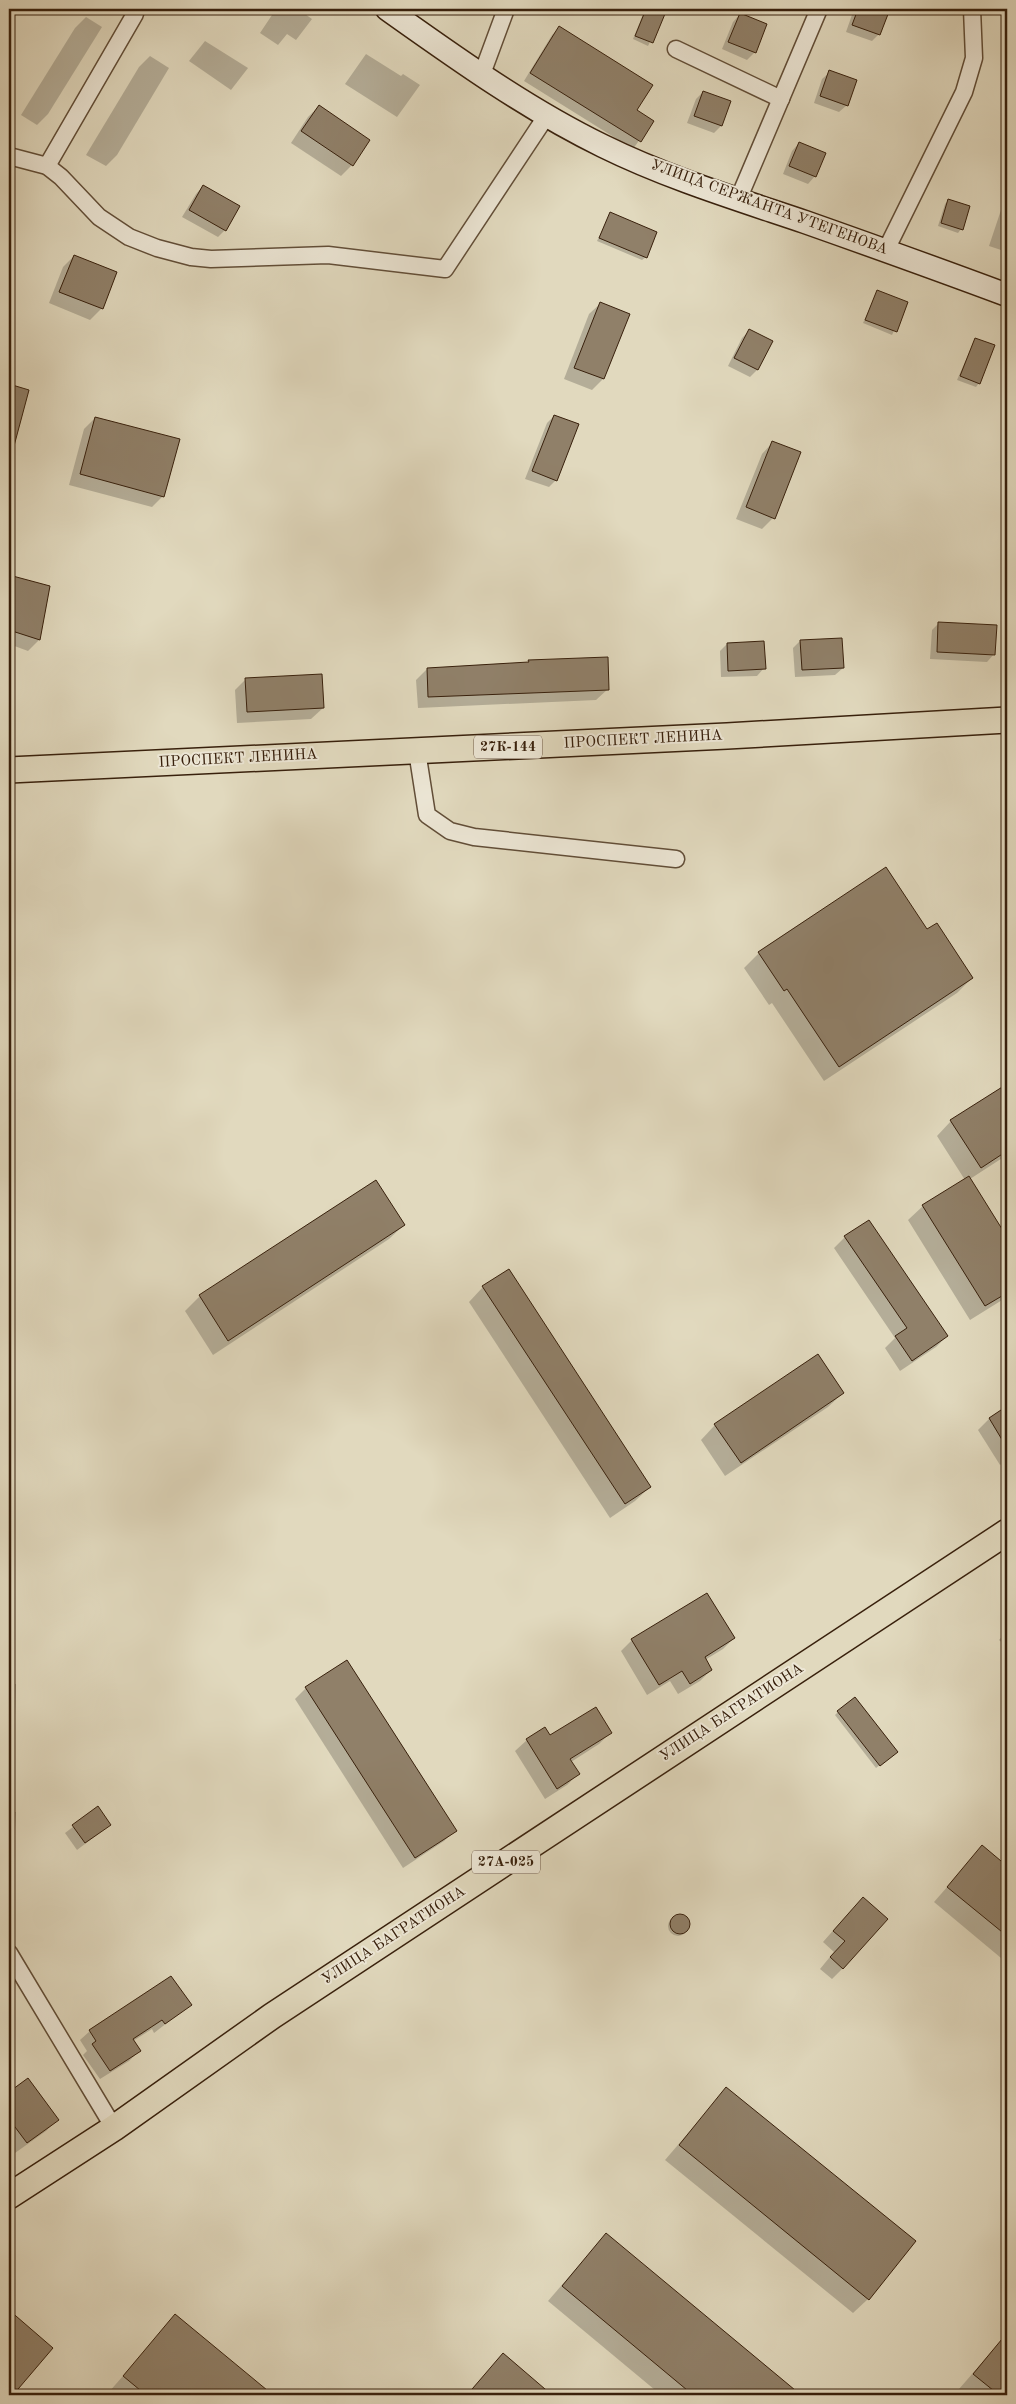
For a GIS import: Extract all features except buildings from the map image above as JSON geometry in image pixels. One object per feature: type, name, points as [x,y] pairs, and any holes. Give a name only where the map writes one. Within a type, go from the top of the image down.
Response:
[{"type":"main road","name":"УЛИЦА СЕРЖАНТА УТЕГЕНОВА","points":[[386,9],[454,57],[547,115],[603,146],[691,183],[886,250],[1007,295]]},
{"type":"main road","name":"ПРОСПЕКТ ЛЕНИНА","points":[[9,770],[1007,720]]},
{"type":"main road","name":"УЛИЦА БАГРАТИОНА","points":[[9,2196],[114,2128],[272,2016],[1007,1532]]},
{"type":"street","points":[[482,74],[506,9]]},
{"type":"street","points":[[738,200],[819,9]]},
{"type":"street","points":[[886,250],[964,92],[974,58],[972,9]]},
{"type":"street","points":[[46,166],[135,14]]},
{"type":"street","points":[[676,49],[781,99]]},
{"type":"street","points":[[9,156],[46,166],[61,177],[98,217],[129,237],[157,248],[191,257],[211,259],[328,255],[445,269],[547,115]]},
{"type":"street","points":[[417,751],[427,815],[450,831],[474,837],[676,859]]},
{"type":"street","points":[[9,1952],[114,2128]]}]
